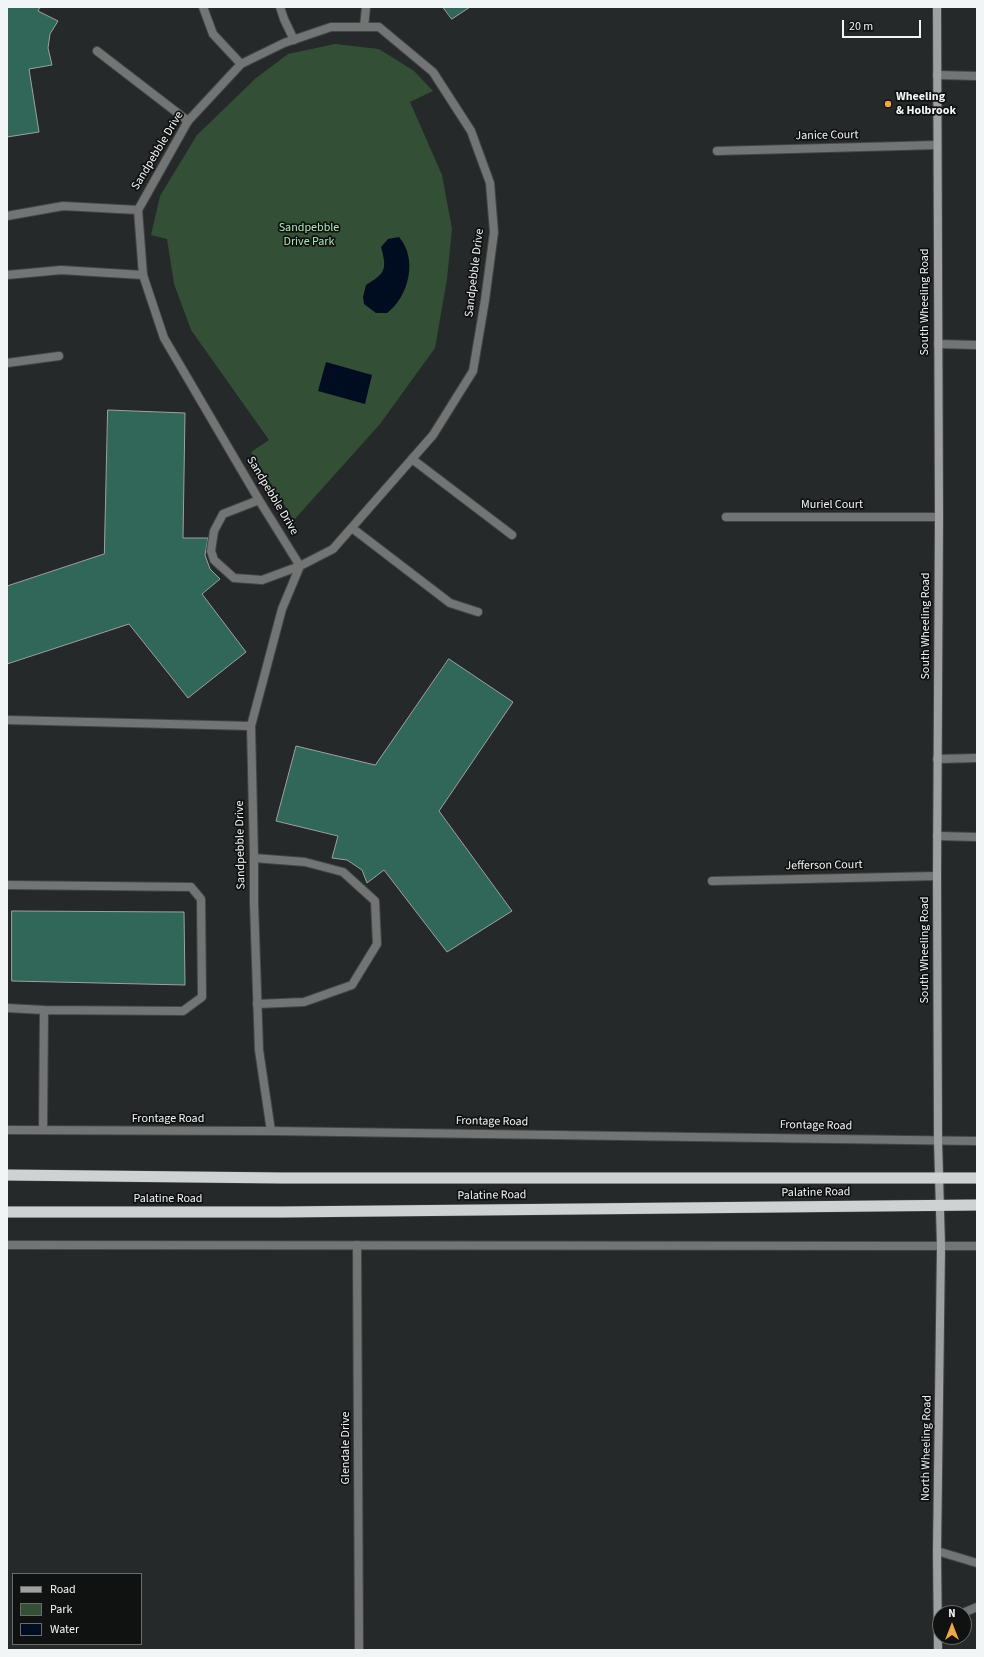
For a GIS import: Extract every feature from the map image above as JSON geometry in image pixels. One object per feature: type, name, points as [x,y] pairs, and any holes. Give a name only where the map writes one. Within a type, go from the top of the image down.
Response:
[{"type":"highway","points":[[7,1172],[33,1175]]},
{"type":"highway","name":"Palatine Road","points":[[7,1175],[282,1178],[977,1178]]},
{"type":"highway","name":"Palatine Road","points":[[7,1212],[282,1212],[940,1204],[977,1205]]},
{"type":"main road","name":"South Wheeling Road","points":[[937,7],[939,517],[937,876],[938,1140],[941,1246]]},
{"type":"main road","name":"North Wheeling Road","points":[[938,1605],[937,1551],[941,1246]]},
{"type":"street","points":[[203,7],[213,34],[241,64]]},
{"type":"street","points":[[280,7],[284,20],[294,40]]},
{"type":"street","points":[[364,27],[366,7]]},
{"type":"street","name":"Sandpebble Drive","points":[[270,1131],[259,1050],[254,903],[251,726],[282,609],[300,566],[333,548],[352,528],[432,435],[473,371],[485,300],[494,232],[490,183],[471,131],[432,72],[378,27],[331,27],[284,43],[241,64],[188,121],[138,210],[143,276],[164,338],[259,500],[300,566]]},
{"type":"street","points":[[98,50],[188,121]]},
{"type":"street","points":[[937,75],[977,76]]},
{"type":"street","name":"Janice Court","points":[[717,150],[937,145]]},
{"type":"street","points":[[7,216],[63,206],[138,210]]},
{"type":"street","points":[[7,275],[61,270],[143,276]]},
{"type":"street","points":[[938,344],[977,345]]},
{"type":"street","points":[[7,363],[59,356]]},
{"type":"street","points":[[412,459],[512,535]]},
{"type":"street","points":[[259,500],[223,514],[214,531],[211,551],[214,560],[234,578],[241,579],[262,580],[300,566]]},
{"type":"street","name":"Muriel Court","points":[[726,517],[939,517]]},
{"type":"street","points":[[352,528],[450,603],[478,612]]},
{"type":"street","points":[[7,720],[251,726]]},
{"type":"street","points":[[937,759],[977,758]]},
{"type":"street","points":[[937,836],[977,837]]},
{"type":"street","points":[[254,858],[305,862],[343,872],[375,901],[377,944],[352,984],[304,1002],[257,1004]]},
{"type":"street","name":"Jefferson Court","points":[[712,880],[937,876]]},
{"type":"street","points":[[7,885],[190,887],[201,899],[202,997],[183,1011],[44,1010],[7,1008]]},
{"type":"street","points":[[44,1010],[44,1130]]},
{"type":"street","name":"Frontage Road","points":[[7,1130],[270,1131],[977,1141]]},
{"type":"street","points":[[7,1245],[977,1246]]},
{"type":"street","name":"Glendale Drive","points":[[357,1245],[359,1650]]},
{"type":"street","points":[[937,1551],[977,1563]]},
{"type":"green space","name":"Sandpebble Drive Park","points":[[335,44],[379,49],[414,71],[433,91],[410,102],[442,175],[452,229],[447,279],[435,348],[380,424],[294,520],[251,452],[269,440],[191,330],[174,284],[167,239],[151,235],[160,196],[197,135],[256,78],[288,54]]},
{"type":"water","points":[[399,237],[405,246],[408,255],[408,277],[405,287],[395,306],[387,313],[376,313],[364,304],[363,297],[366,285],[378,277],[383,270],[384,261],[381,247],[388,239]]},
{"type":"water","points":[[326,362],[372,375],[365,404],[318,391]]},
{"type":"building","points":[[7,7],[40,7],[38,11],[58,21],[50,34],[48,48],[52,65],[29,69],[39,132],[7,137]]},
{"type":"building","points":[[443,7],[470,7],[452,19]]},
{"type":"building","points":[[108,410],[185,413],[183,538],[208,538],[205,555],[210,569],[220,579],[202,594],[246,652],[188,698],[129,624],[7,664],[7,586],[104,554]]},
{"type":"building","points":[[449,659],[513,702],[439,811],[512,911],[447,952],[384,870],[367,883],[362,870],[347,860],[332,858],[338,836],[276,821],[296,746],[375,765]]},
{"type":"building","points":[[12,911],[184,912],[185,985],[12,981]]},
{"type":"place","name":"Wheeling & Holbrook","points":[[888,104]]}]
